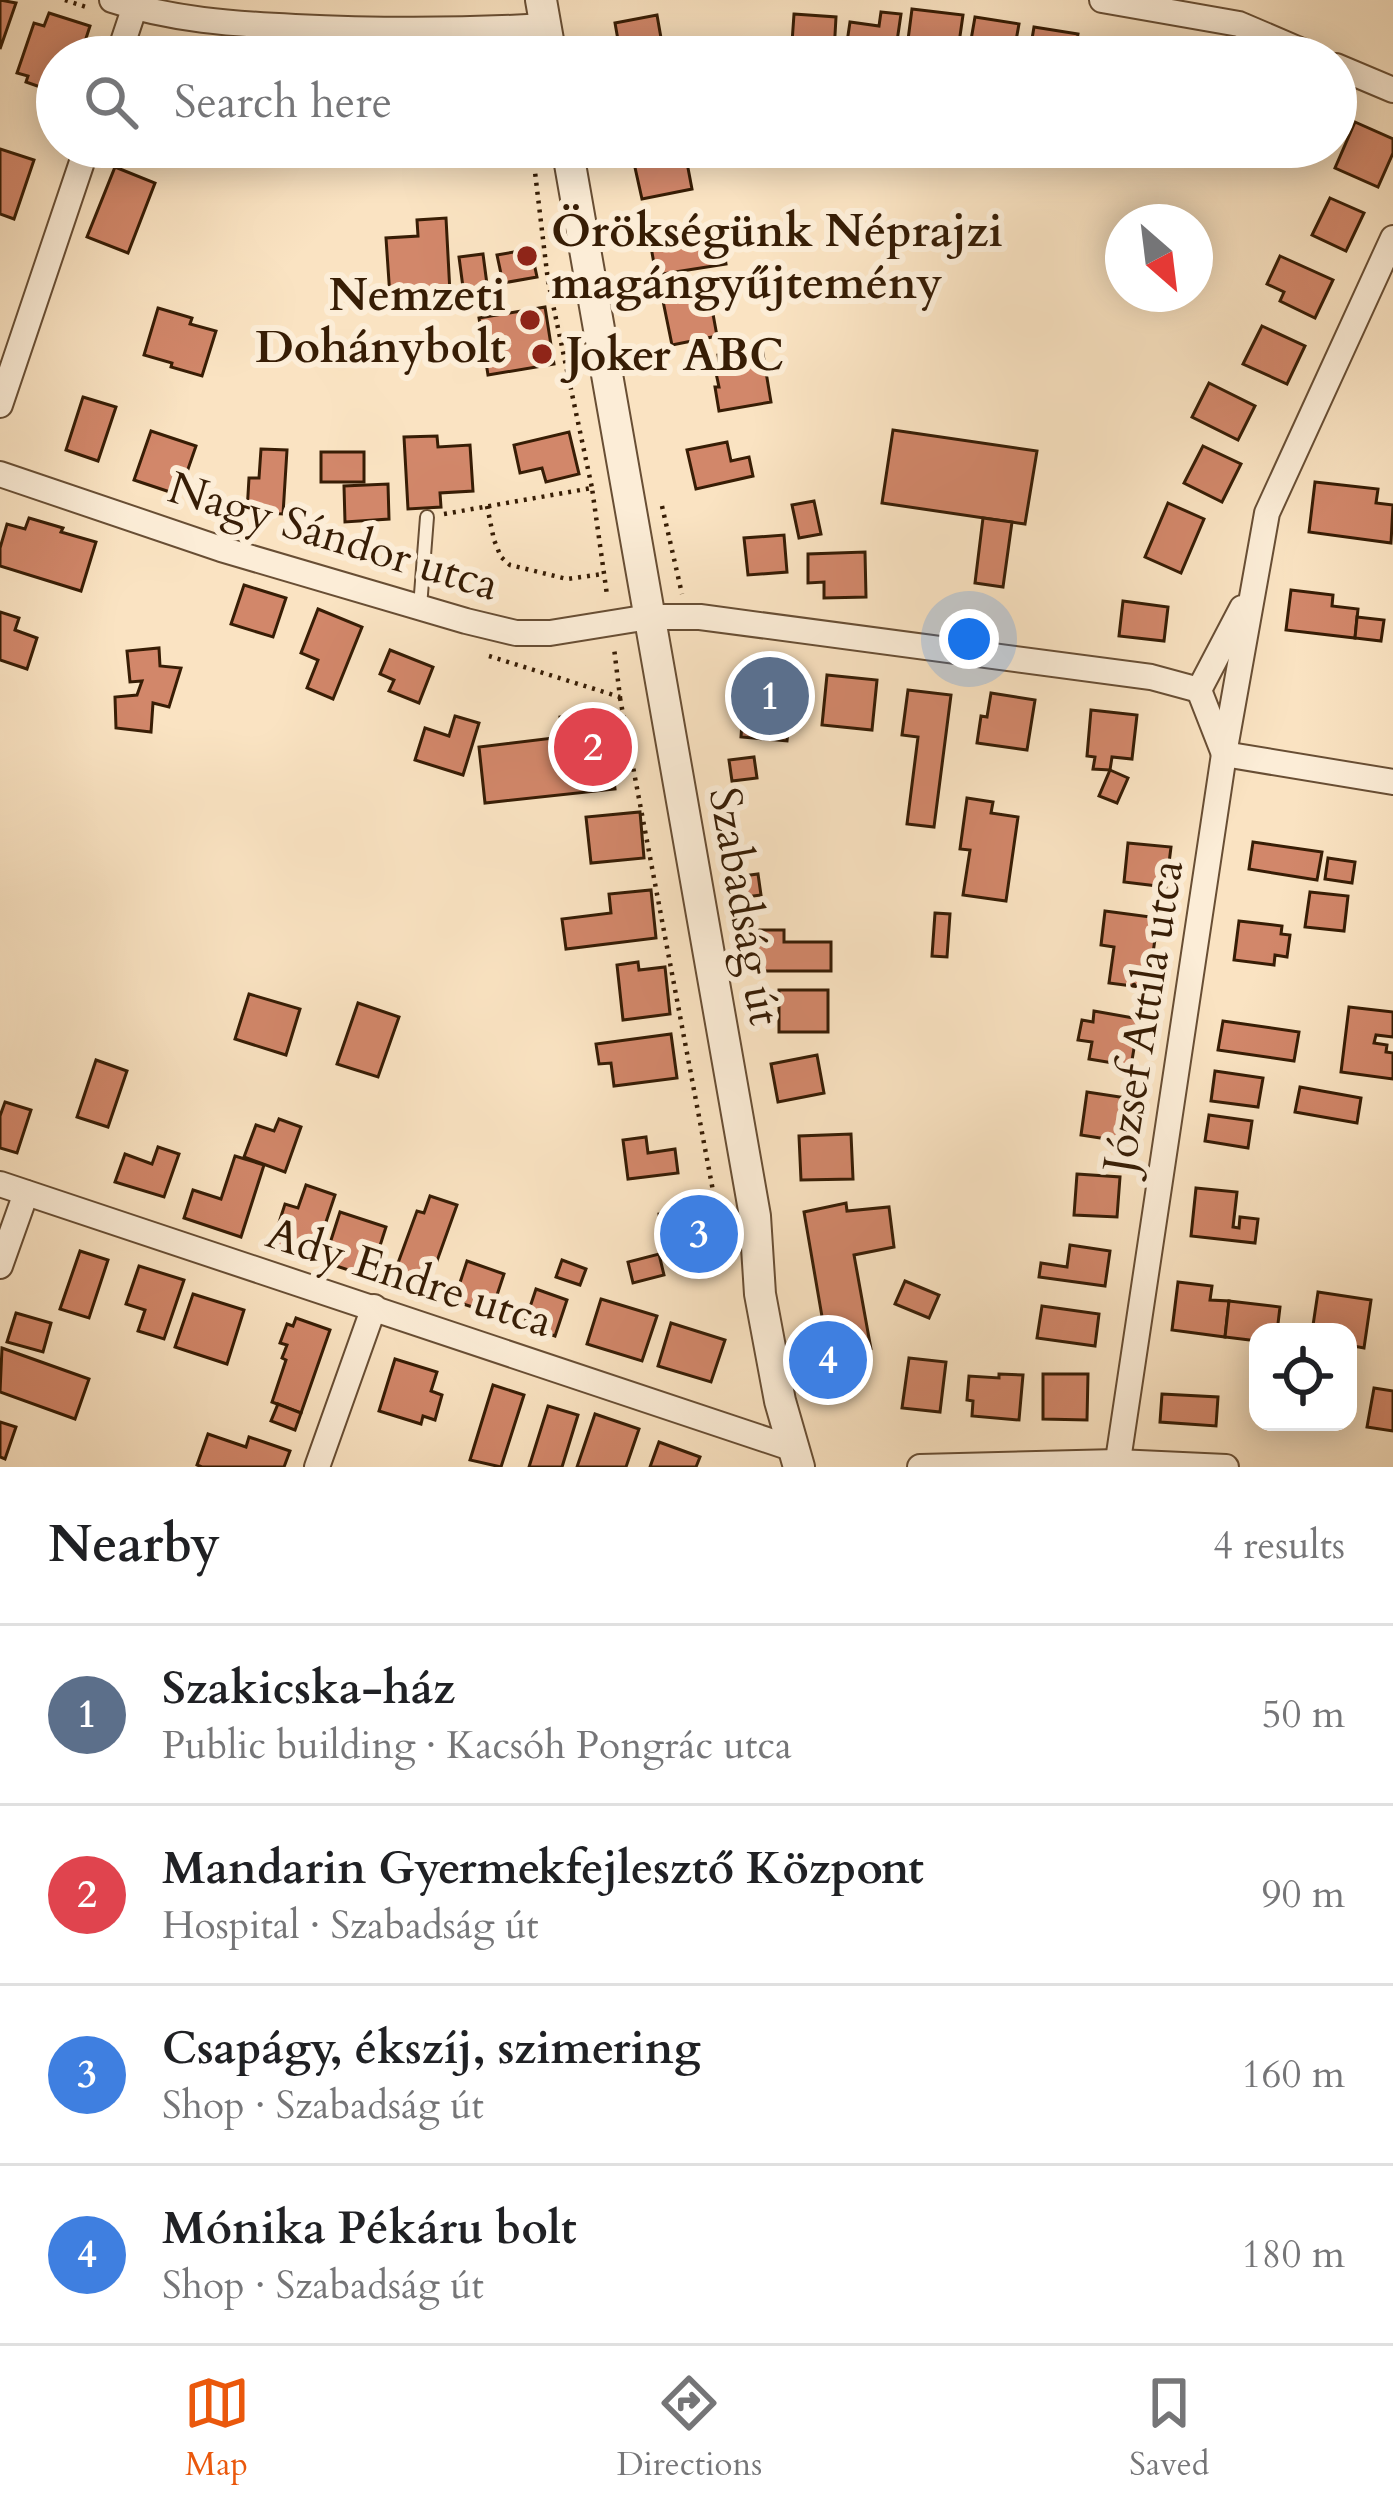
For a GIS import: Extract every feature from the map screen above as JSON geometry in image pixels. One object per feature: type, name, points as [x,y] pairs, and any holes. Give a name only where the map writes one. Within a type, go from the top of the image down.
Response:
[{"type":"street","points":[[1102,0],[1239,24],[1267,36]]},
{"type":"street","points":[[122,36],[128,2],[228,23],[392,32],[546,28]]},
{"type":"street","points":[[1357,75],[1393,90]]},
{"type":"street","points":[[0,405],[80,168]]},
{"type":"street","name":"Szabadság út","points":[[572,168],[754,1216],[760,1294],[780,1401],[798,1462]]},
{"type":"street","name":"József Attila utca","points":[[1117,1465],[1224,754],[1267,513],[1386,268],[1393,238]]},
{"type":"street","name":"Nagy Sándor utca","points":[[0,474],[221,549],[516,633],[550,633],[649,616],[700,617],[1151,677],[1199,691]]},
{"type":"street","name":"József Attila utca","points":[[1199,691],[1254,584]]},
{"type":"street","points":[[1199,691],[1224,754],[1393,782]]},
{"type":"street","name":"Ady Endre utca","points":[[0,1184],[374,1307],[798,1462]]},
{"type":"street","points":[[0,1266],[26,1193]]},
{"type":"street","points":[[317,1467],[374,1307]]},
{"type":"street","points":[[920,1467],[1226,1467]]},
{"type":"lane","points":[[420,607],[427,517]]},
{"type":"path","points":[[535,168],[548,281],[592,488],[608,602]]},
{"type":"path","points":[[427,517],[592,488]]},
{"type":"path","points":[[487,506],[494,540],[510,565],[567,579],[603,574]]},
{"type":"path","points":[[620,697],[729,1275]]},
{"type":"building","points":[[0,0],[16,3],[0,49]]},
{"type":"building","points":[[912,9],[963,15],[960,36],[908,36]]},
{"type":"building","points":[[881,12],[901,14],[898,36],[848,36],[850,22],[879,26]]},
{"type":"building","points":[[49,13],[90,26],[87,36],[36,36],[36,86],[17,73],[34,23],[44,26]]},
{"type":"building","points":[[794,14],[836,17],[835,36],[792,36]]},
{"type":"building","points":[[657,15],[661,36],[617,36],[615,23]]},
{"type":"building","points":[[975,17],[1019,24],[1017,36],[972,36]]},
{"type":"building","points":[[1034,27],[1078,34],[1078,36],[1032,36]]},
{"type":"building","points":[[1357,123],[1393,139],[1393,153],[1378,187],[1335,168],[1357,168]]},
{"type":"building","points":[[0,149],[34,160],[14,219],[0,214]]},
{"type":"building","points":[[115,168],[155,183],[128,253],[87,237]]},
{"type":"building","points":[[635,168],[688,168],[692,189],[642,199]]},
{"type":"building","points":[[1330,198],[1364,213],[1346,251],[1312,235]]},
{"type":"building","points":[[446,218],[450,293],[390,297],[386,238],[418,236],[417,220]]},
{"type":"building","points":[[697,223],[701,249],[723,245],[726,264],[656,275],[648,230]]},
{"type":"building","points":[[531,249],[537,277],[503,283],[497,255]]},
{"type":"building","points":[[483,254],[488,292],[464,295],[459,257]]},
{"type":"building","points":[[1280,256],[1333,280],[1315,318],[1280,301],[1284,292],[1267,284]]},
{"type":"building","points":[[709,292],[717,336],[672,345],[663,301]]},
{"type":"building","points":[[545,307],[554,364],[488,375],[479,318]]},
{"type":"building","points":[[158,308],[216,331],[202,376],[144,355]]},
{"type":"building","points":[[1262,326],[1305,346],[1287,384],[1243,364]]},
{"type":"building","points":[[762,348],[771,402],[719,411],[718,355]]},
{"type":"building","points":[[1209,383],[1255,406],[1238,440],[1192,417]]},
{"type":"building","points":[[83,397],[116,407],[98,461],[66,450]]},
{"type":"building","points":[[893,430],[1037,451],[1025,524],[882,503]]},
{"type":"building","points":[[151,431],[196,446],[179,495],[134,480]]},
{"type":"building","points":[[569,432],[579,474],[546,482],[542,468],[520,473],[514,445]]},
{"type":"building","points":[[437,436],[438,447],[470,445],[473,491],[440,493],[441,507],[408,509],[404,437]]},
{"type":"building","points":[[727,442],[731,461],[749,457],[753,476],[696,489],[687,450]]},
{"type":"building","points":[[1203,446],[1241,464],[1222,502],[1184,483]]},
{"type":"building","points":[[261,449],[287,450],[283,514],[247,512],[249,478],[259,478]]},
{"type":"building","points":[[321,452],[364,452],[364,482],[321,482]]},
{"type":"building","points":[[1315,482],[1378,489],[1376,503],[1393,505],[1391,543],[1309,532]]},
{"type":"building","points":[[388,484],[389,519],[345,522],[344,486]]},
{"type":"building","points":[[814,501],[821,534],[799,538],[792,505]]},
{"type":"building","points":[[1168,503],[1204,519],[1181,573],[1145,557]]},
{"type":"building","points":[[29,518],[96,542],[81,591],[0,566],[7,524],[25,529]]},
{"type":"building","points":[[983,518],[1012,522],[1003,587],[975,583]]},
{"type":"building","points":[[784,535],[787,572],[748,575],[744,538]]},
{"type":"building","points":[[865,552],[866,597],[824,598],[824,582],[808,583],[808,554]]},
{"type":"building","points":[[244,585],[286,598],[273,637],[231,624]]},
{"type":"building","points":[[1291,590],[1333,595],[1332,606],[1358,609],[1355,638],[1286,630]]},
{"type":"building","points":[[1123,601],[1168,607],[1164,641],[1119,636]]},
{"type":"building","points":[[318,609],[362,627],[333,699],[307,688],[318,660],[301,653]]},
{"type":"building","points":[[0,612],[19,618],[15,630],[37,638],[27,669],[0,660]]},
{"type":"building","points":[[1357,617],[1384,620],[1381,641],[1355,638]]},
{"type":"building","points":[[159,648],[160,666],[181,668],[169,707],[153,703],[151,732],[116,728],[115,697],[137,695],[142,681],[130,682],[127,651]]},
{"type":"building","points":[[390,650],[433,667],[419,703],[389,691],[394,680],[380,674]]},
{"type":"building","points":[[748,667],[794,671],[787,741],[741,737],[750,684],[746,684]]},
{"type":"building","points":[[827,675],[877,680],[872,730],[822,725]]},
{"type":"building","points":[[908,690],[951,695],[934,827],[907,824],[918,737],[902,735]]},
{"type":"building","points":[[991,693],[1035,700],[1027,750],[977,743]]},
{"type":"building","points":[[1091,710],[1137,715],[1132,759],[1112,757],[1110,770],[1093,769],[1095,757],[1087,756]]},
{"type":"building","points":[[607,711],[615,789],[485,803],[479,747],[562,737],[560,717]]},
{"type":"building","points":[[455,716],[479,723],[463,775],[415,760],[425,728],[449,736]]},
{"type":"building","points":[[754,757],[757,778],[732,781],[729,760]]},
{"type":"building","points":[[1110,770],[1128,778],[1117,803],[1099,796]]},
{"type":"building","points":[[967,798],[993,802],[991,813],[1018,817],[1006,901],[963,895],[970,850],[960,849]]},
{"type":"building","points":[[640,812],[644,858],[591,863],[586,817]]},
{"type":"building","points":[[1253,842],[1322,852],[1317,880],[1249,869]]},
{"type":"building","points":[[1128,843],[1171,847],[1166,887],[1124,882]]},
{"type":"building","points":[[1328,858],[1355,862],[1352,883],[1325,879]]},
{"type":"building","points":[[758,874],[761,895],[738,898],[735,877]]},
{"type":"building","points":[[651,890],[656,938],[566,949],[562,919],[611,913],[609,894]]},
{"type":"building","points":[[1310,892],[1348,896],[1344,931],[1305,927]]},
{"type":"building","points":[[1105,911],[1158,918],[1148,988],[1109,983],[1114,947],[1101,945]]},
{"type":"building","points":[[935,913],[950,914],[947,957],[932,956]]},
{"type":"building","points":[[1239,921],[1282,926],[1281,934],[1290,935],[1287,957],[1275,955],[1274,965],[1234,960]]},
{"type":"building","points":[[752,930],[784,930],[784,942],[831,942],[831,971],[752,971]]},
{"type":"building","points":[[638,962],[639,970],[665,967],[670,1014],[623,1020],[617,965]]},
{"type":"building","points":[[779,990],[828,990],[828,1032],[779,1032]]},
{"type":"building","points":[[249,994],[300,1009],[286,1055],[235,1039]]},
{"type":"building","points":[[358,1003],[399,1017],[378,1077],[337,1064]]},
{"type":"building","points":[[1349,1007],[1393,1012],[1393,1037],[1376,1035],[1374,1043],[1387,1045],[1386,1052],[1393,1053],[1393,1079],[1341,1072]]},
{"type":"building","points":[[1094,1011],[1139,1019],[1131,1066],[1089,1059],[1092,1042],[1078,1040],[1082,1020],[1093,1022]]},
{"type":"building","points":[[1223,1021],[1299,1032],[1294,1061],[1218,1050]]},
{"type":"building","points":[[671,1034],[677,1078],[614,1086],[611,1063],[599,1064],[596,1044]]},
{"type":"building","points":[[817,1055],[824,1093],[778,1102],[771,1064]]},
{"type":"building","points":[[96,1060],[127,1071],[108,1127],[77,1117]]},
{"type":"building","points":[[1215,1071],[1263,1078],[1258,1107],[1211,1101]]},
{"type":"building","points":[[1300,1087],[1361,1098],[1357,1123],[1295,1112]]},
{"type":"building","points":[[1087,1092],[1133,1099],[1126,1142],[1081,1135]]},
{"type":"building","points":[[5,1102],[31,1110],[17,1153],[0,1148]]},
{"type":"building","points":[[1209,1115],[1252,1121],[1248,1148],[1205,1141]]},
{"type":"building","points":[[279,1119],[301,1127],[285,1172],[244,1157],[256,1125],[274,1131]]},
{"type":"building","points":[[851,1134],[853,1179],[801,1180],[799,1136]]},
{"type":"building","points":[[646,1137],[648,1153],[675,1149],[678,1173],[628,1179],[623,1140]]},
{"type":"building","points":[[158,1147],[179,1154],[164,1197],[115,1182],[125,1154],[152,1164]]},
{"type":"building","points":[[235,1156],[264,1165],[241,1237],[184,1218],[193,1190],[221,1199]]},
{"type":"building","points":[[1077,1174],[1120,1177],[1117,1217],[1074,1215]]},
{"type":"building","points":[[306,1185],[335,1195],[314,1258],[272,1244],[285,1204],[298,1208]]},
{"type":"building","points":[[1196,1188],[1237,1192],[1233,1227],[1239,1228],[1240,1217],[1258,1219],[1255,1243],[1191,1236]]},
{"type":"building","points":[[430,1196],[457,1205],[428,1286],[394,1274],[417,1211],[424,1213]]},
{"type":"building","points":[[846,1203],[847,1211],[889,1207],[894,1247],[854,1255],[871,1349],[848,1373],[830,1363],[804,1212]]},
{"type":"building","points":[[708,1208],[713,1245],[664,1250],[659,1214]]},
{"type":"building","points":[[340,1212],[386,1227],[370,1277],[324,1262]]},
{"type":"building","points":[[1070,1245],[1110,1251],[1105,1286],[1039,1277],[1041,1263],[1067,1267]]},
{"type":"building","points":[[80,1251],[108,1260],[89,1318],[60,1309]]},
{"type":"building","points":[[659,1254],[664,1275],[633,1283],[628,1262]]},
{"type":"building","points":[[562,1260],[586,1269],[580,1285],[556,1277]]},
{"type":"building","points":[[467,1261],[504,1274],[491,1313],[454,1301]]},
{"type":"building","points":[[139,1266],[184,1280],[164,1339],[138,1331],[145,1310],[126,1304]]},
{"type":"building","points":[[905,1281],[939,1295],[929,1318],[895,1304]]},
{"type":"building","points":[[1178,1282],[1212,1286],[1210,1300],[1229,1301],[1225,1337],[1172,1330]]},
{"type":"building","points":[[536,1289],[567,1300],[555,1336],[524,1325]]},
{"type":"building","points":[[1318,1292],[1371,1300],[1364,1348],[1357,1347],[1357,1323],[1313,1323]]},
{"type":"building","points":[[193,1294],[244,1310],[227,1364],[175,1347]]},
{"type":"building","points":[[601,1299],[657,1316],[642,1361],[587,1344]]},
{"type":"building","points":[[1229,1301],[1280,1307],[1278,1323],[1249,1323],[1249,1340],[1225,1337]]},
{"type":"building","points":[[1042,1306],[1099,1314],[1095,1346],[1037,1338]]},
{"type":"building","points":[[16,1313],[51,1323],[43,1352],[7,1342]]},
{"type":"building","points":[[296,1318],[330,1330],[301,1413],[272,1402],[286,1360],[282,1358],[287,1345],[280,1343],[287,1324],[293,1326]]},
{"type":"building","points":[[671,1323],[725,1340],[711,1382],[658,1366]]},
{"type":"building","points":[[2,1348],[89,1379],[75,1419],[0,1392]]},
{"type":"building","points":[[909,1358],[946,1362],[940,1412],[902,1408]]},
{"type":"building","points":[[395,1359],[437,1372],[431,1391],[442,1395],[435,1420],[423,1416],[421,1424],[379,1411]]},
{"type":"building","points":[[999,1374],[1023,1375],[1019,1420],[972,1416],[973,1401],[967,1400],[969,1376],[999,1378]]},
{"type":"building","points":[[1043,1374],[1088,1374],[1087,1420],[1043,1419]]},
{"type":"building","points":[[493,1385],[524,1395],[501,1467],[470,1460]]},
{"type":"building","points":[[1374,1388],[1393,1391],[1393,1431],[1367,1427]]},
{"type":"building","points":[[1162,1394],[1218,1397],[1216,1426],[1160,1422]]},
{"type":"building","points":[[278,1404],[301,1413],[295,1430],[271,1421]]},
{"type":"building","points":[[548,1406],[578,1415],[562,1467],[529,1467]]},
{"type":"building","points":[[595,1414],[639,1429],[626,1467],[577,1467]]},
{"type":"building","points":[[0,1422],[16,1427],[5,1459],[0,1457]]},
{"type":"building","points":[[208,1434],[246,1447],[249,1437],[290,1451],[284,1467],[202,1467],[197,1465]]},
{"type":"building","points":[[659,1442],[700,1457],[696,1467],[650,1467]]},
{"type":"place","name":"Örökségünk Néprajzi magángyűjtemény","points":[[527,256]]},
{"type":"place","name":"Nemzeti Dohánybolt","points":[[530,320]]},
{"type":"place","name":"Joker ABC","points":[[542,354]]},
{"type":"place","name":"Szakicska-ház","points":[[770,696]]},
{"type":"place","name":"Mandarin Gyermekfejlesztő Központ","points":[[593,747]]},
{"type":"place","name":"Csapágy, ékszíj, szimering","points":[[699,1234]]},
{"type":"place","name":"Mónika Pékáru bolt","points":[[828,1360]]}]
